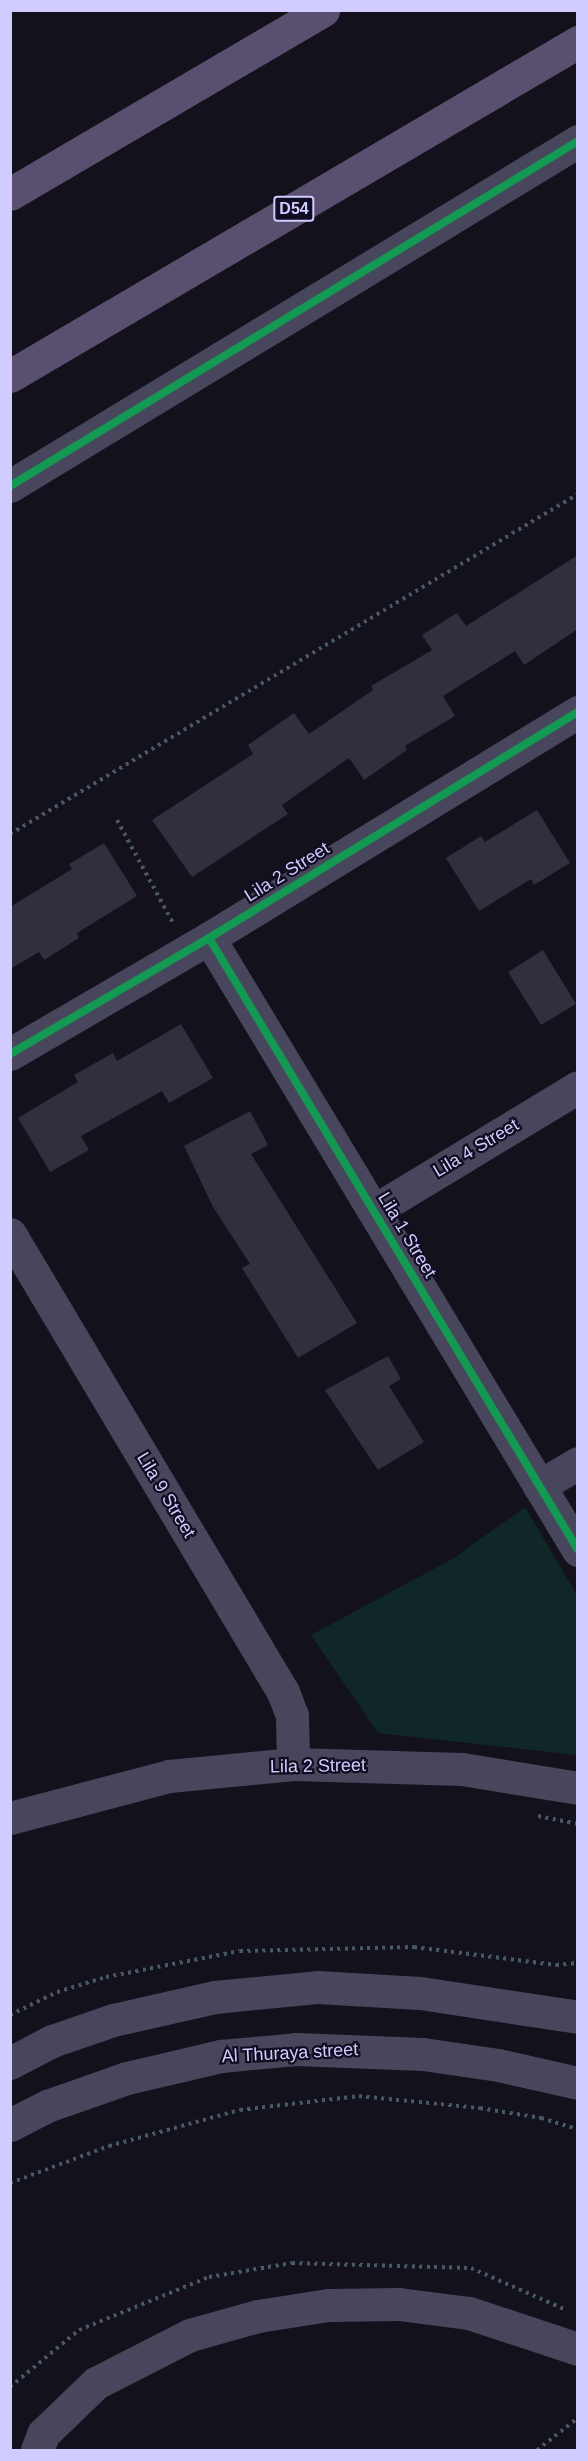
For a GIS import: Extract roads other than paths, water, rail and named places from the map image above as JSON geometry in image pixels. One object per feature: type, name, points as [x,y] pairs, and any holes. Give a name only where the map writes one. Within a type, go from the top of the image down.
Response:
[{"type":"main road","points":[[10,194],[323,10]]},
{"type":"main road","name":"D54","points":[[10,376],[578,42]]},
{"type":"street","points":[[10,486],[578,141]]},
{"type":"street","name":"Lila 2 Street","points":[[10,1054],[198,943],[578,712]]},
{"type":"street","name":"Lila 1 Street","points":[[198,943],[375,1210],[578,1550]]},
{"type":"street","name":"Lila 4 Street","points":[[375,1210],[578,1087]]},
{"type":"street","name":"Lila 9 Street","points":[[10,1234],[283,1692],[292,1715],[292,1764]]},
{"type":"street","points":[[539,1485],[578,1463]]},
{"type":"street","name":"Lila 2 Street","points":[[10,1818],[169,1776],[292,1764],[462,1769],[578,1788]]},
{"type":"street","name":"Lila 2 Street","points":[[10,1800],[62,1805]]},
{"type":"street","points":[[10,2063],[52,2041],[113,2020],[215,1997],[317,1987],[420,1993],[577,2017]]},
{"type":"street","name":"Al Thuraya street","points":[[10,2125],[47,2106],[127,2078],[221,2056],[296,2049],[423,2054],[498,2065],[578,2083]]},
{"type":"street","points":[[37,2451],[43,2434],[104,2378],[190,2335],[258,2316],[328,2305],[399,2304],[469,2313],[578,2349]]}]
